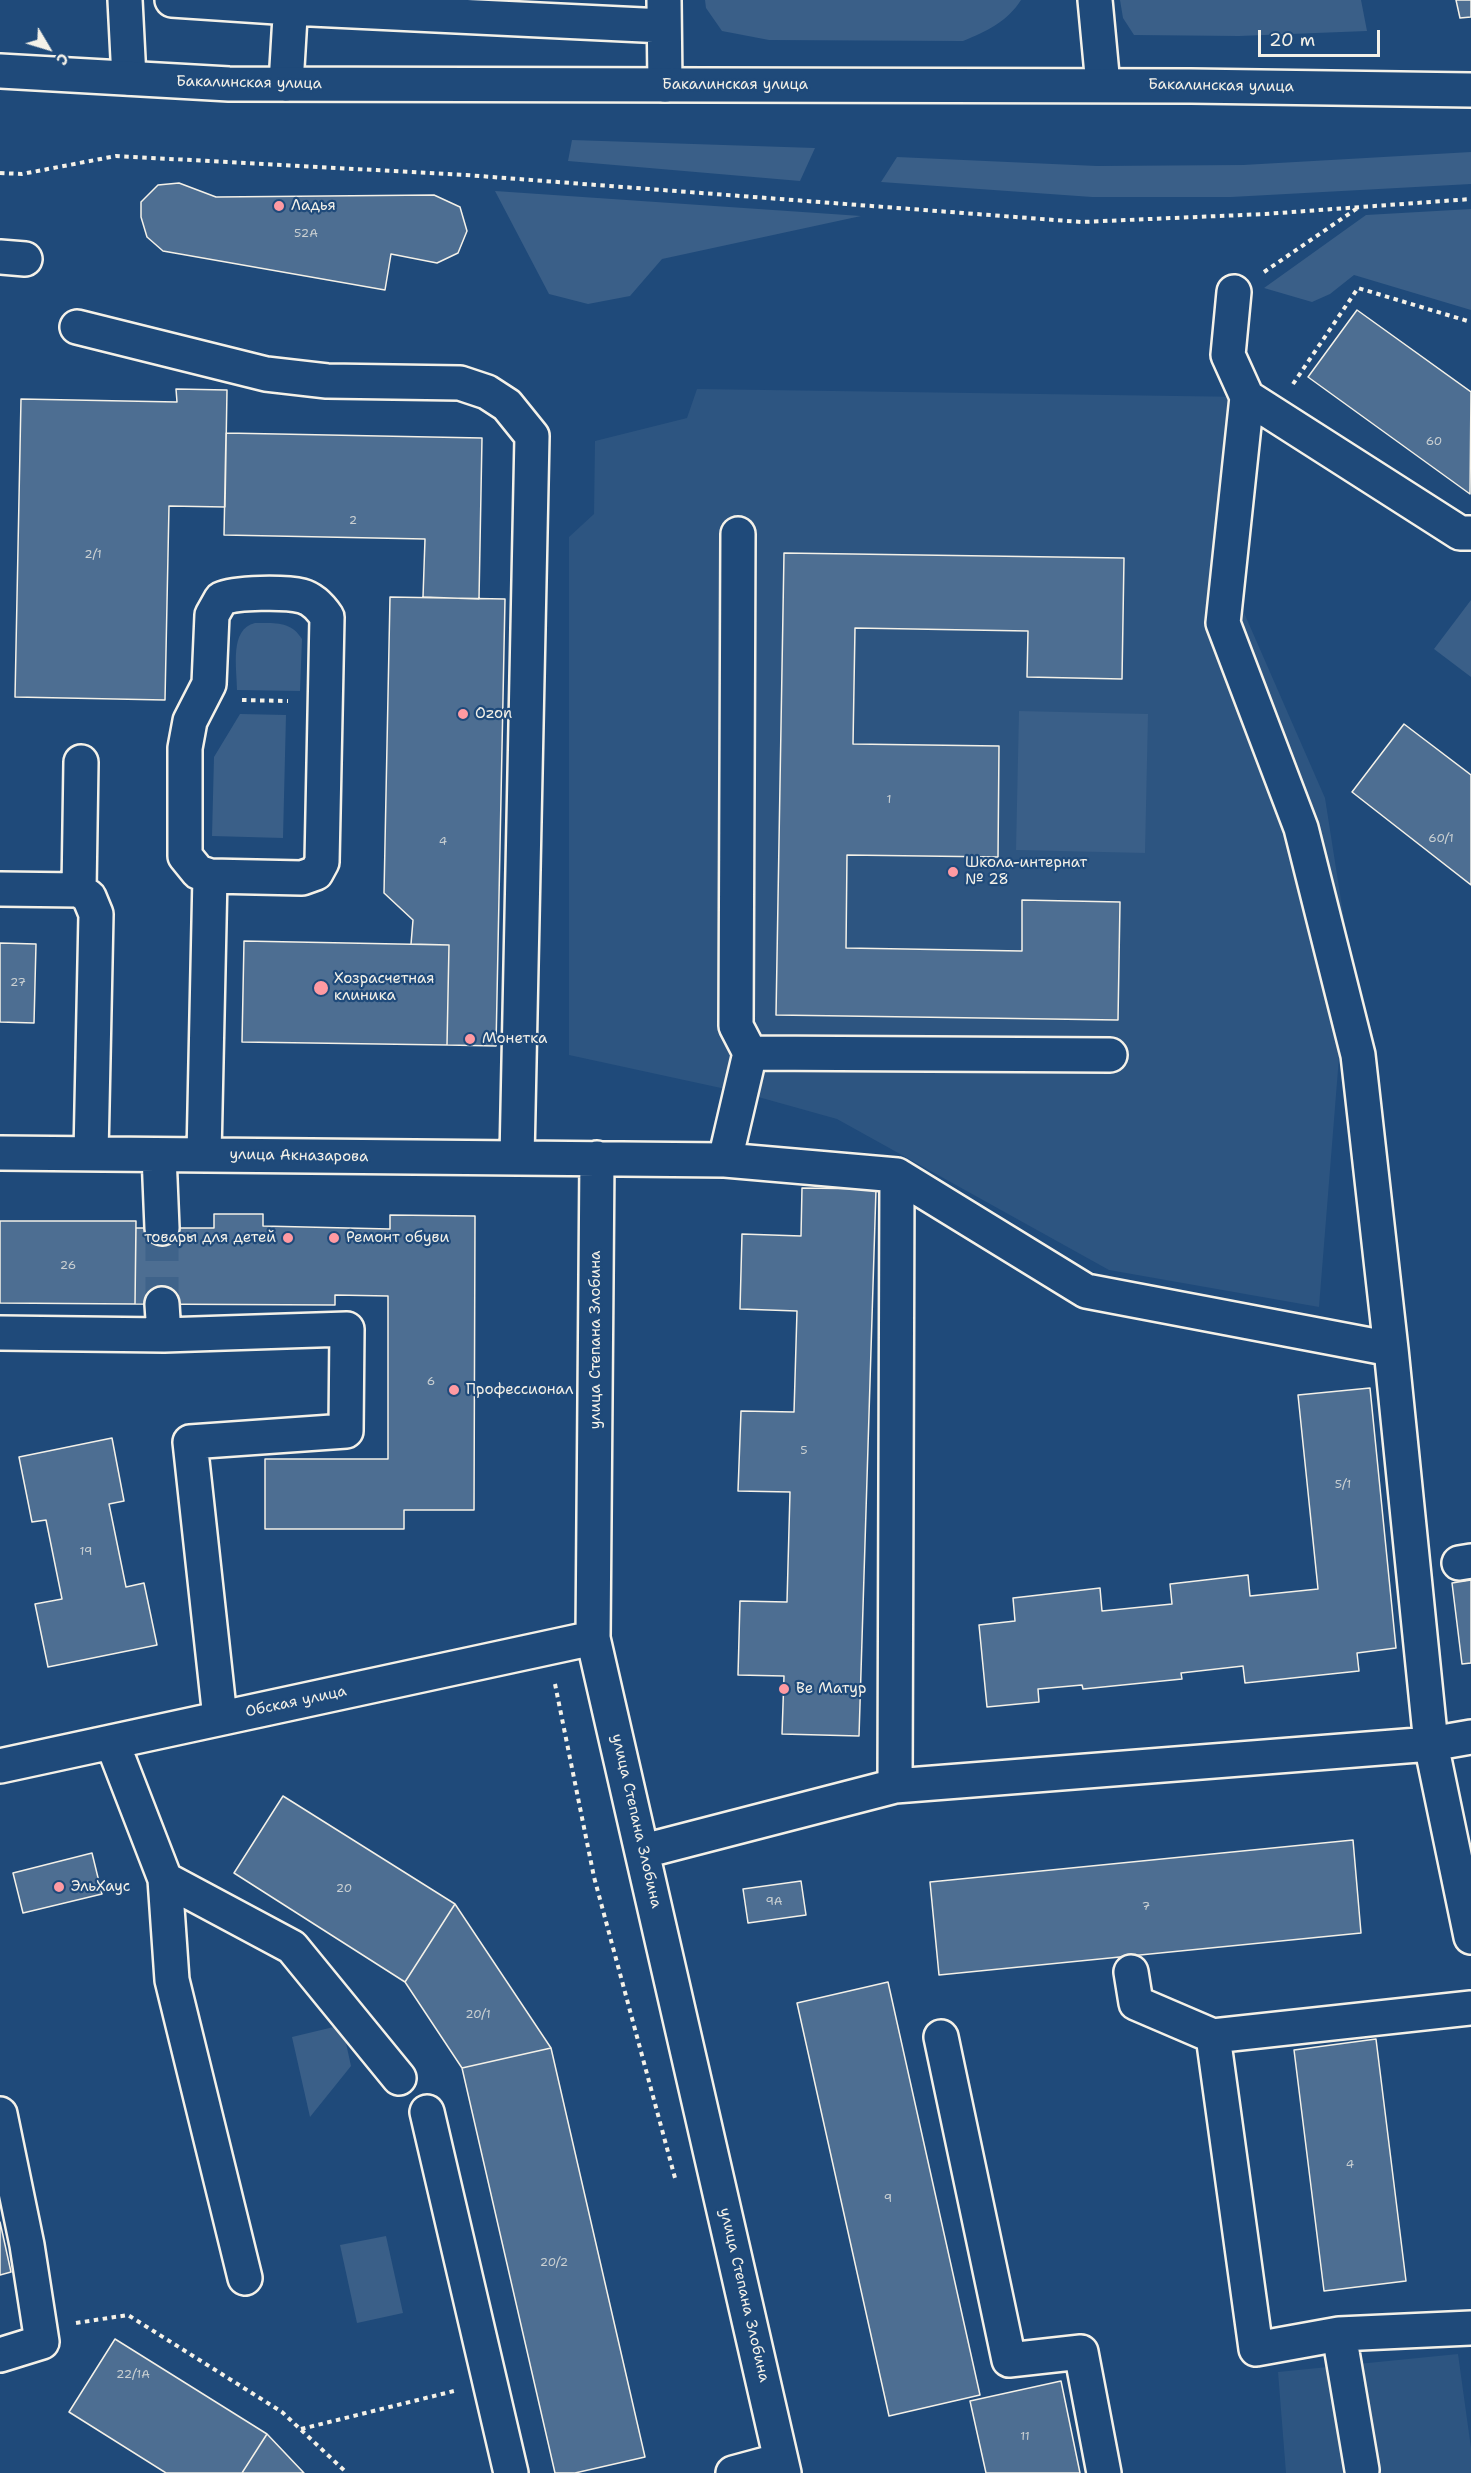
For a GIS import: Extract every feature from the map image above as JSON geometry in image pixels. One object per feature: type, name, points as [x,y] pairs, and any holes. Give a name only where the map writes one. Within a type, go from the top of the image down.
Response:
[{"type":"street","points":[[125,0],[129,78]]},
{"type":"street","points":[[172,0],[664,13],[665,85]]},
{"type":"street","points":[[1095,0],[1103,85]]},
{"type":"street","points":[[286,84],[291,4]]},
{"type":"street","name":"Бакалинская улица","points":[[0,71],[286,84],[1103,85],[1471,90]]},
{"type":"street","points":[[1234,292],[1228,355],[1260,405],[1460,533],[1471,533]]},
{"type":"street","points":[[77,327],[266,374],[327,381],[460,383],[488,392],[507,405],[532,436],[517,1158]]},
{"type":"street","points":[[1260,405],[1223,623],[1301,828],[1358,1055],[1391,1349],[1431,1744],[1471,1937]]},
{"type":"street","points":[[724,1160],[750,1053],[736,1026],[738,534]]},
{"type":"street","points":[[235,594],[301,596],[317,604],[327,617],[322,862],[310,876],[302,878],[210,876],[198,872],[190,865],[185,856],[183,844],[187,734],[190,722],[203,699],[211,672],[212,615],[221,599],[235,594]]},
{"type":"street","points":[[79,890],[81,762]]},
{"type":"street","points":[[204,1155],[210,876]]},
{"type":"street","points":[[0,889],[79,890],[89,897],[96,914],[91,1154]]},
{"type":"street","points":[[750,1053],[1110,1055]]},
{"type":"street","name":"улица Акназарова","points":[[0,1153],[724,1160],[897,1175]]},
{"type":"street","points":[[159,1155],[162,1228]]},
{"type":"street","name":"улица Степана Злобина","points":[[597,1158],[593,1638],[644,1851],[782,2467]]},
{"type":"street","points":[[897,1175],[1086,1291],[1391,1349]]},
{"type":"street","points":[[895,1786],[897,1175]]},
{"type":"street","points":[[0,1333],[163,1320],[347,1329],[346,1431],[190,1442],[220,1718]]},
{"type":"street","name":"Обская улица","points":[[0,1766],[593,1638]]},
{"type":"street","points":[[644,1851],[895,1786],[1431,1744],[1471,1737]]},
{"type":"street","points":[[112,1742],[165,1879],[172,1980],[245,2278]]},
{"type":"street","points":[[165,1879],[292,1947],[399,2078]]},
{"type":"street","points":[[1131,1972],[1136,2003],[1213,2036],[1471,2008]]},
{"type":"street","points":[[1213,2036],[1256,2349],[1339,2334],[1471,2328]]},
{"type":"street","points":[[941,2037],[1009,2360],[1081,2352],[1104,2473]]},
{"type":"street","points":[[427,2112],[511,2473]]},
{"type":"street","points":[[0,2114],[27,2245],[42,2342],[0,2355]]},
{"type":"street","points":[[1339,2334],[1362,2470]]},
{"type":"street","points":[[734,2473],[782,2467]]},
{"type":"path","points":[[0,173],[22,174],[116,156],[466,175],[1081,222],[1265,214],[1471,199]]},
{"type":"path","points":[[1234,292],[1360,206]]},
{"type":"path","points":[[1260,405],[1358,288],[1471,322]]},
{"type":"path","points":[[203,699],[325,702]]},
{"type":"path","points":[[554,1678],[594,1877],[678,2190]]},
{"type":"path","points":[[40,2328],[128,2315],[282,2412],[347,2473]]},
{"type":"path","points":[[300,2430],[490,2382]]},
{"type":"shaded area","points":[[705,0],[1021,0],[1003,20],[963,41],[769,40],[722,31],[706,8]]},
{"type":"shaded area","points":[[1120,0],[1361,0],[1367,31],[1239,36],[1134,35],[1123,18]]},
{"type":"shaded area","points":[[572,140],[815,148],[800,181],[568,161]]},
{"type":"shaded area","points":[[1471,152],[1471,184],[1231,197],[1092,197],[881,182],[897,157],[1097,166],[1243,165]]},
{"type":"shaded area","points":[[495,191],[861,216],[662,259],[630,296],[588,304],[549,294]]},
{"type":"shaded area","points":[[1471,209],[1471,310],[1354,275],[1330,294],[1312,302],[1264,288],[1366,215]]},
{"type":"shaded area","name":"Школа-интернат № 28","points":[[697,389],[1247,397],[1231,583],[1325,798],[1348,945],[1319,1307],[1109,1270],[837,1119],[744,1093],[569,1055],[569,537],[594,514],[595,441],[687,418]]},
{"type":"shaded area","points":[[1471,600],[1471,677],[1434,649]]},
{"type":"shaded area","points":[[255,623],[276,623],[288,626],[302,639],[300,691],[237,690],[236,650],[238,641],[241,633]]},
{"type":"shaded area","points":[[1019,711],[1148,714],[1145,853],[1016,850]]},
{"type":"shaded area","points":[[240,714],[286,715],[283,838],[212,836],[214,757]]},
{"type":"shaded area","points":[[342,2025],[351,2066],[310,2117],[292,2037]]},
{"type":"shaded area","points":[[386,2236],[403,2313],[357,2323],[340,2245]]},
{"type":"shaded area","points":[[1458,2354],[1471,2448],[1471,2473],[1286,2473],[1278,2372]]},
{"type":"building","points":[[1456,0],[1471,0],[1471,17],[1460,18]]},
{"type":"building","points":[[179,183],[216,197],[434,195],[460,207],[467,231],[458,253],[437,263],[391,254],[385,290],[163,251],[147,237],[141,217],[141,202],[158,185]]},
{"type":"building","points":[[1357,310],[1471,392],[1470,494],[1308,377]]},
{"type":"building","points":[[176,389],[227,390],[225,507],[169,506],[165,700],[15,697],[21,399],[177,402]]},
{"type":"building","points":[[226,433],[482,438],[479,599],[423,597],[425,539],[224,535]]},
{"type":"building","points":[[784,553],[1124,558],[1122,679],[1027,677],[1028,631],[855,628],[853,744],[999,746],[998,857],[847,855],[846,948],[1022,951],[1022,900],[1120,902],[1118,1020],[776,1015]]},
{"type":"building","points":[[390,597],[505,599],[496,1046],[447,1045],[449,945],[411,944],[413,920],[384,893]]},
{"type":"building","points":[[1404,724],[1471,775],[1471,885],[1352,792]]},
{"type":"building","points":[[244,941],[449,945],[447,1045],[242,1042]]},
{"type":"building","points":[[0,943],[36,944],[34,1023],[0,1022]]},
{"type":"building","points":[[802,1188],[876,1189],[859,1736],[782,1734],[784,1676],[738,1675],[740,1601],[787,1602],[790,1492],[738,1491],[741,1411],[794,1412],[797,1311],[740,1309],[742,1234],[801,1236]]},
{"type":"building","points":[[214,1214],[263,1214],[263,1226],[390,1229],[390,1215],[475,1216],[474,1510],[404,1510],[404,1529],[265,1529],[265,1459],[388,1459],[388,1296],[335,1295],[335,1305],[135,1304],[136,1228],[214,1228]]},
{"type":"building","points":[[0,1221],[136,1221],[135,1304],[0,1303]]},
{"type":"building","points":[[1370,1388],[1396,1648],[1357,1653],[1359,1671],[1245,1683],[1243,1666],[1181,1673],[1182,1679],[1083,1689],[1082,1685],[1038,1689],[1039,1702],[987,1707],[979,1625],[1015,1621],[1013,1598],[1100,1588],[1102,1611],[1172,1604],[1170,1584],[1248,1575],[1250,1596],[1318,1589],[1298,1395]]},
{"type":"building","points":[[112,1438],[124,1501],[109,1504],[126,1587],[144,1583],[157,1645],[48,1667],[35,1604],[62,1599],[46,1520],[32,1522],[19,1457]]},
{"type":"building","points":[[1471,1580],[1471,1663],[1462,1664],[1452,1583]]},
{"type":"building","points":[[283,1796],[455,1904],[405,1982],[234,1873]]},
{"type":"building","points":[[1353,1840],[1361,1933],[939,1975],[930,1882]]},
{"type":"building","points":[[92,1853],[102,1894],[23,1913],[13,1873]]},
{"type":"building","points":[[801,1881],[806,1915],[748,1923],[743,1889]]},
{"type":"building","points":[[455,1904],[551,2048],[462,2068],[405,1982]]},
{"type":"building","points":[[888,1982],[980,2395],[889,2416],[797,2003]]},
{"type":"building","points":[[1376,2039],[1406,2281],[1324,2291],[1294,2050]]},
{"type":"building","points":[[551,2048],[645,2457],[575,2473],[555,2473],[462,2068]]},
{"type":"building","points":[[0,2222],[11,2272],[0,2275]]},
{"type":"building","points":[[115,2339],[267,2434],[242,2473],[166,2473],[69,2412]]},
{"type":"building","points":[[1061,2381],[1080,2473],[986,2473],[970,2401]]},
{"type":"building","points":[[267,2434],[304,2473],[242,2473]]},
{"type":"tunnel","points":[[162,1228],[162,1304]]},
{"type":"place","name":"Ладья","points":[[279,206]]},
{"type":"place","name":"Ozon","points":[[463,714]]},
{"type":"place","name":"Школа-интернат № 28","points":[[953,872]]},
{"type":"place","name":"Хозрасчетная клиника","points":[[321,988]]},
{"type":"place","name":"Монетка","points":[[470,1039]]},
{"type":"place","name":"товары для детей","points":[[288,1238]]},
{"type":"place","name":"Ремонт обуви","points":[[334,1238]]},
{"type":"place","name":"Профессионал","points":[[454,1390]]},
{"type":"place","name":"Be Матур","points":[[784,1689]]},
{"type":"place","name":"ЭльХаус","points":[[59,1887]]}]
